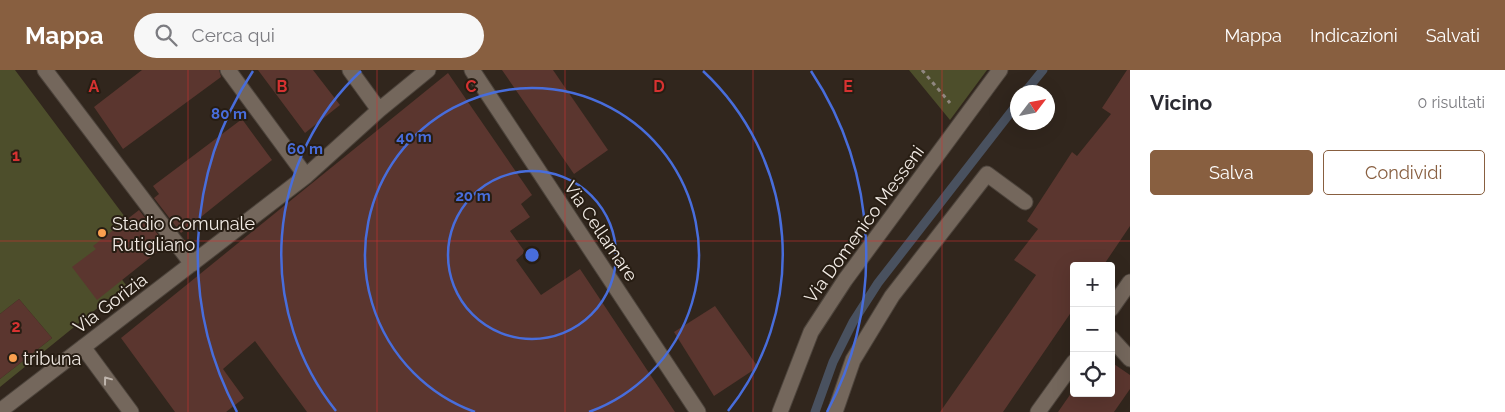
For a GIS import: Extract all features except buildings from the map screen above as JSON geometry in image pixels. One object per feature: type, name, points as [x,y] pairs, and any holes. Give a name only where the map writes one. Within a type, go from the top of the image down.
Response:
[{"type":"street","points":[[45,70],[192,264]]},
{"type":"street","points":[[228,70],[306,176]]},
{"type":"street","points":[[350,70],[379,110]]},
{"type":"street","name":"Via Gorizia","points":[[0,411],[306,176],[379,110],[428,70]]},
{"type":"street","name":"Via Cellamare","points":[[472,70],[698,412]]},
{"type":"street","name":"Via Domenico Messeni","points":[[780,412],[811,332],[845,280],[1000,70]]},
{"type":"street","points":[[834,412],[853,360],[892,296],[987,174],[1025,202]]},
{"type":"street","points":[[1112,307],[1130,282]]},
{"type":"street","points":[[1115,342],[1130,359]]},
{"type":"street","points":[[83,347],[132,412]]},
{"type":"street","points":[[1038,412],[1070,368]]},
{"type":"path","points":[[922,70],[964,118]]},
{"type":"path","points":[[926,75],[927,70]]},
{"type":"green space","points":[[0,70],[15,70],[128,221],[97,246],[126,285],[0,387],[0,379],[52,338],[19,299],[0,314]]},
{"type":"green space","points":[[909,70],[987,70],[950,120]]},
{"type":"waterway","points":[[1031,85],[1043,70]]},
{"type":"waterway","points":[[815,412],[833,362],[853,322],[878,283],[1010,113]]},
{"type":"place","name":"Stadio Comunale Rutigliano","points":[[102,233]]},
{"type":"place","name":"tribuna","points":[[13,358]]}]
